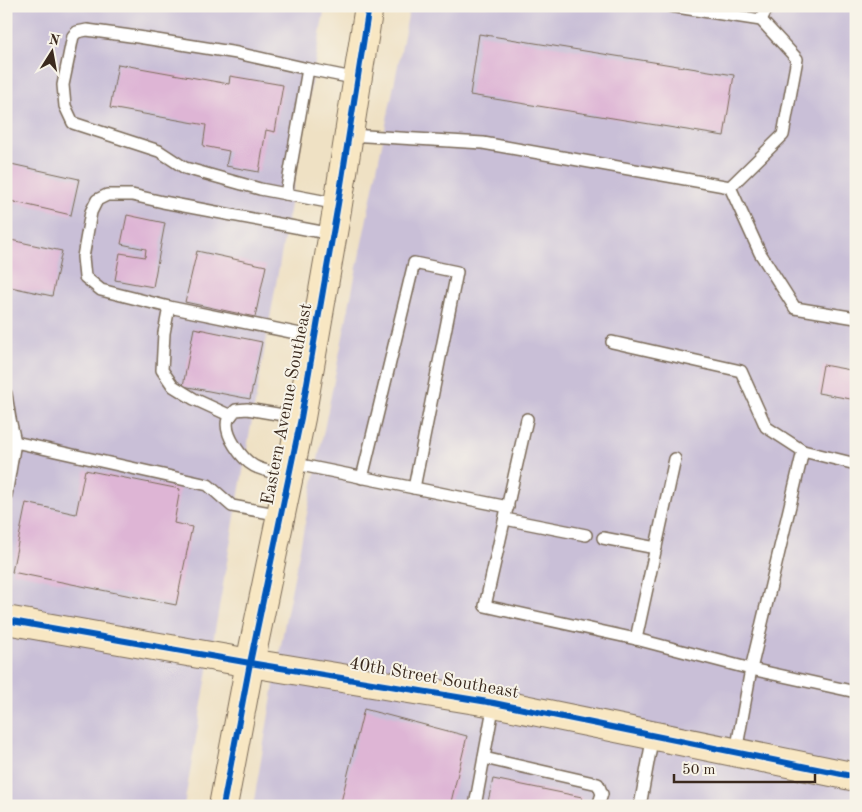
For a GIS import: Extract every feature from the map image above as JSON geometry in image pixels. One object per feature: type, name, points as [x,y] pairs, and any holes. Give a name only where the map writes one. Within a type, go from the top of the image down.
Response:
[{"type":"street","name":"Eastern Avenue Southeast","points":[[225,805],[250,663],[301,418],[338,204],[369,6]]},
{"type":"street","name":"40th Street Southeast","points":[[6,620],[250,663],[494,702],[856,777]]},
{"type":"lane","points":[[670,6],[761,20],[798,59],[783,136],[730,187]]},
{"type":"lane","points":[[761,20],[768,6]]},
{"type":"lane","points":[[338,204],[260,189],[185,168],[159,152],[74,123],[65,106],[63,85],[73,36],[77,32],[88,30],[228,52],[358,79]]},
{"type":"lane","points":[[286,194],[308,69]]},
{"type":"lane","points":[[349,135],[483,143],[730,187]]},
{"type":"lane","points":[[730,187],[760,254],[795,308],[856,318]]},
{"type":"lane","points":[[315,337],[169,307],[101,290],[85,277],[83,257],[91,212],[97,200],[107,195],[132,194],[163,202],[332,234]]},
{"type":"lane","points":[[362,478],[414,263],[457,272],[414,488]]},
{"type":"lane","points":[[169,307],[164,333],[162,370],[173,386],[194,399],[231,416]]},
{"type":"lane","points":[[612,342],[741,371],[766,427],[803,452],[856,464]]},
{"type":"lane","points":[[6,394],[15,442],[6,495]]},
{"type":"lane","points":[[301,418],[247,409],[236,410],[228,420],[228,432],[239,452],[253,466],[362,478],[508,507]]},
{"type":"lane","points":[[527,419],[485,606],[856,692]]},
{"type":"lane","points":[[15,442],[208,485],[232,506],[281,516]]},
{"type":"lane","points":[[736,752],[751,669],[803,452]]},
{"type":"lane","points":[[636,640],[675,459]]},
{"type":"lane","points":[[505,519],[586,535]]},
{"type":"lane","points":[[603,538],[656,548]]},
{"type":"lane","points":[[475,806],[494,702]]},
{"type":"lane","points":[[640,806],[653,735]]},
{"type":"lane","points":[[484,758],[598,784],[602,794],[598,806]]},
{"type":"shaded area","points":[[6,6],[325,6],[184,806],[6,806]]},
{"type":"shaded area","points":[[410,6],[856,6],[856,806],[253,806],[285,622]]},
{"type":"building","points":[[479,34],[734,75],[724,136],[470,95]]},
{"type":"building","points":[[118,64],[229,84],[230,76],[283,85],[275,132],[266,130],[259,172],[226,166],[229,151],[203,146],[206,125],[110,108]]},
{"type":"building","points":[[11,164],[79,179],[71,215],[6,200],[6,185]]},
{"type":"building","points":[[127,215],[165,223],[153,287],[115,280],[120,253],[145,257],[146,249],[121,244]]},
{"type":"building","points":[[6,239],[62,251],[52,296],[6,286]]},
{"type":"building","points":[[197,251],[266,266],[255,317],[185,302]]},
{"type":"building","points":[[194,328],[262,342],[250,399],[183,386]]},
{"type":"building","points":[[823,365],[856,371],[856,400],[818,393]]},
{"type":"building","points":[[85,470],[180,489],[174,523],[192,527],[176,605],[12,572],[26,503],[76,514]]},
{"type":"building","points":[[364,709],[467,736],[450,806],[340,806]]},
{"type":"building","points":[[493,779],[582,797],[580,806],[487,806]]},
{"type":"cycle path","points":[[223,806],[250,663],[301,418],[338,204],[369,6]]},
{"type":"cycle path","points":[[6,620],[494,703],[856,777]]}]
